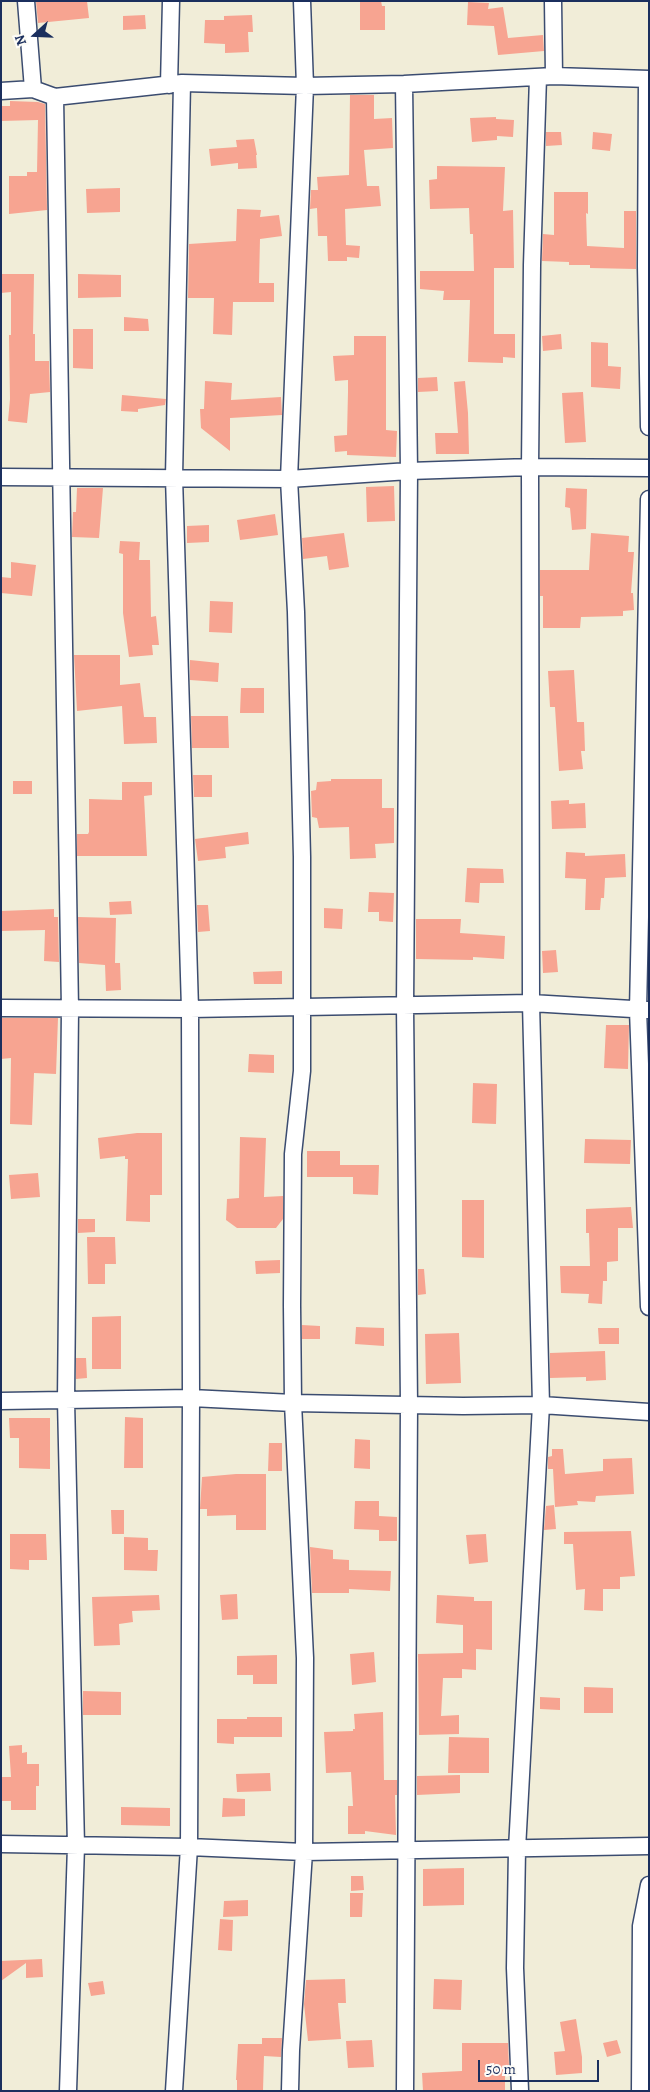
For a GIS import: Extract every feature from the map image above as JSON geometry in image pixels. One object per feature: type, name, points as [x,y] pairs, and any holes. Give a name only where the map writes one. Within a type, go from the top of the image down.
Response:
[{"type":"street","points":[[26,1],[33,89]]},
{"type":"street","points":[[170,1],[176,84],[174,477],[190,1009],[191,1398],[189,1847],[174,2091]]},
{"type":"street","points":[[290,2091],[304,1852],[305,1658],[293,1403],[293,1154],[302,1071],[300,1007],[302,857],[296,612],[289,479],[305,86],[302,1]]},
{"type":"street","points":[[520,2091],[515,1968],[517,1849],[541,1405],[531,1004],[530,467],[532,265],[552,1]]},
{"type":"street","points":[[1,90],[33,89],[55,97],[176,84],[305,86],[404,84],[546,76],[648,79],[646,266],[649,427]]},
{"type":"street","points":[[404,84],[409,471],[406,1006],[409,1405],[408,1850],[405,2091]]},
{"type":"street","points":[[55,97],[70,1009],[66,1400],[76,1846],[68,2091]]},
{"type":"street","points":[[1,477],[289,479],[409,471],[530,467],[649,468]]},
{"type":"street","points":[[649,499],[643,1010],[649,1307]]},
{"type":"street","points":[[1,1008],[190,1009],[531,1004],[643,1010]]},
{"type":"street","points":[[1,1401],[191,1398],[293,1403],[541,1405],[649,1412]]},
{"type":"street","points":[[1,1844],[189,1847],[304,1852],[649,1846]]},
{"type":"street","points":[[640,2091],[641,1926],[649,1885]]},
{"type":"building","points":[[36,1],[87,1],[89,18],[38,23]]},
{"type":"building","points":[[360,1],[381,1],[382,6],[385,6],[385,30],[360,30]]},
{"type":"building","points":[[468,2],[489,3],[488,9],[503,7],[508,38],[543,35],[544,51],[498,55],[494,26],[467,25]]},
{"type":"building","points":[[145,15],[146,29],[123,30],[123,16]]},
{"type":"building","points":[[252,15],[253,32],[248,32],[249,52],[225,53],[225,44],[204,43],[205,20],[224,20],[224,16]]},
{"type":"building","points":[[350,95],[374,95],[374,119],[392,118],[393,148],[364,150],[367,186],[379,186],[381,206],[345,209],[346,245],[360,246],[359,258],[347,257],[347,261],[328,261],[327,236],[318,236],[317,208],[310,209],[311,190],[318,190],[317,177],[349,175]]},
{"type":"building","points":[[10,101],[45,104],[47,210],[9,214],[9,176],[27,176],[27,172],[37,172],[38,120],[1,121],[1,106],[10,106]]},
{"type":"building","points":[[496,117],[496,119],[514,120],[513,137],[497,136],[497,140],[472,142],[470,118]]},
{"type":"building","points":[[546,132],[561,132],[562,145],[546,146]]},
{"type":"building","points":[[593,132],[612,134],[610,151],[592,149]]},
{"type":"building","points":[[254,139],[257,168],[238,169],[238,163],[211,166],[209,149],[237,147],[236,140]]},
{"type":"building","points":[[437,166],[505,167],[503,211],[513,210],[514,268],[494,268],[494,334],[515,334],[515,358],[503,357],[503,363],[468,362],[470,300],[443,300],[444,291],[420,289],[420,271],[474,271],[473,234],[470,234],[469,208],[430,209],[429,180],[437,179]]},
{"type":"building","points":[[120,188],[120,212],[87,213],[86,189]]},
{"type":"building","points":[[554,192],[588,192],[588,214],[586,213],[587,246],[624,248],[624,211],[636,211],[636,269],[590,268],[590,265],[569,265],[569,262],[542,261],[543,234],[554,235]]},
{"type":"building","points":[[237,209],[261,210],[260,217],[279,215],[282,236],[260,239],[259,283],[274,283],[274,302],[233,302],[232,335],[213,334],[214,298],[188,298],[189,244],[236,241]]},
{"type":"building","points":[[1,274],[34,274],[33,334],[35,334],[35,361],[49,361],[50,392],[30,394],[27,423],[8,421],[11,292],[1,293]]},
{"type":"building","points":[[78,274],[121,275],[121,297],[78,298]]},
{"type":"building","points":[[124,317],[148,319],[149,331],[124,331]]},
{"type":"building","points":[[73,329],[93,329],[93,369],[73,368]]},
{"type":"building","points":[[561,334],[562,349],[543,351],[542,336]]},
{"type":"building","points":[[354,336],[386,336],[386,430],[397,431],[396,457],[347,455],[347,451],[335,452],[334,436],[347,435],[348,380],[335,381],[333,356],[354,355]]},
{"type":"building","points":[[591,342],[608,343],[608,366],[621,367],[620,389],[591,387]]},
{"type":"building","points":[[437,377],[438,391],[418,392],[418,378]]},
{"type":"building","points":[[205,381],[232,383],[231,400],[281,397],[282,415],[230,418],[230,451],[201,428],[200,409],[204,409]]},
{"type":"building","points":[[465,381],[469,454],[436,454],[435,433],[458,433],[454,382]]},
{"type":"building","points":[[583,392],[586,442],[565,443],[562,393]]},
{"type":"building","points":[[122,395],[166,399],[165,405],[138,409],[138,412],[121,411]]},
{"type":"building","points":[[394,486],[395,521],[367,522],[366,487]]},
{"type":"building","points":[[77,488],[103,488],[99,538],[72,537],[73,512],[76,512]]},
{"type":"building","points":[[566,488],[587,489],[586,529],[572,530],[570,508],[565,507]]},
{"type":"building","points":[[275,514],[278,535],[240,540],[237,520]]},
{"type":"building","points":[[209,525],[209,542],[187,543],[187,526]]},
{"type":"building","points":[[344,533],[349,567],[329,570],[327,556],[303,559],[302,538]]},
{"type":"building","points":[[591,533],[629,536],[628,552],[634,552],[631,593],[633,593],[634,610],[623,611],[623,616],[581,617],[580,628],[543,628],[543,596],[540,596],[540,570],[589,570]]},
{"type":"building","points":[[120,541],[140,542],[139,560],[150,560],[151,617],[156,616],[159,645],[152,645],[153,655],[129,657],[123,613],[123,554],[119,553]]},
{"type":"building","points":[[11,562],[36,565],[32,596],[1,593],[1,577],[11,578]]},
{"type":"building","points":[[210,601],[233,602],[232,633],[209,632]]},
{"type":"building","points":[[74,655],[120,655],[120,685],[140,683],[144,717],[156,717],[157,743],[124,744],[122,706],[77,711]]},
{"type":"building","points":[[190,660],[219,663],[218,682],[190,680]]},
{"type":"building","points":[[574,670],[577,722],[584,722],[585,751],[581,751],[583,769],[559,771],[555,707],[550,707],[548,671]]},
{"type":"building","points":[[241,688],[264,688],[264,713],[240,713]]},
{"type":"building","points":[[191,716],[228,716],[229,748],[192,748]]},
{"type":"building","points":[[193,775],[212,775],[212,797],[194,797]]},
{"type":"building","points":[[331,779],[382,779],[382,808],[394,808],[394,843],[375,844],[376,858],[350,859],[349,827],[319,828],[317,818],[312,817],[311,791],[316,790],[317,782],[331,781]]},
{"type":"building","points":[[13,781],[32,781],[32,794],[13,794]]},
{"type":"building","points":[[122,782],[152,782],[152,795],[144,796],[147,856],[77,856],[77,834],[88,834],[89,832],[89,799],[122,800]]},
{"type":"building","points":[[569,800],[569,804],[585,803],[586,828],[552,829],[551,801]]},
{"type":"building","points":[[248,832],[249,844],[225,847],[226,858],[198,861],[195,839]]},
{"type":"building","points":[[566,852],[585,853],[585,856],[625,854],[626,877],[605,878],[604,898],[601,898],[600,910],[585,910],[586,879],[565,878]]},
{"type":"building","points":[[467,868],[503,869],[504,883],[480,883],[479,903],[465,902]]},
{"type":"building","points":[[369,892],[394,893],[393,922],[379,921],[379,912],[368,912]]},
{"type":"building","points":[[131,901],[132,914],[110,915],[109,902]]},
{"type":"building","points":[[197,905],[208,905],[210,931],[198,932]]},
{"type":"building","points":[[324,908],[343,909],[342,929],[324,928]]},
{"type":"building","points":[[54,909],[54,917],[58,917],[59,962],[44,961],[45,930],[1,931],[1,911]]},
{"type":"building","points":[[78,917],[116,918],[115,963],[120,963],[121,990],[106,991],[105,965],[79,963]]},
{"type":"building","points":[[416,919],[461,919],[460,933],[505,936],[504,959],[473,957],[473,960],[416,959]]},
{"type":"building","points":[[556,950],[558,972],[543,973],[542,951]]},
{"type":"building","points":[[282,971],[282,984],[254,984],[253,972]]},
{"type":"building","points":[[1,1018],[58,1018],[56,1074],[34,1073],[32,1125],[10,1124],[11,1058],[1,1059]]},
{"type":"building","points":[[606,1025],[629,1025],[628,1069],[604,1068]]},
{"type":"building","points":[[249,1054],[274,1055],[274,1073],[248,1072]]},
{"type":"building","points":[[473,1083],[497,1084],[496,1124],[472,1123]]},
{"type":"building","points":[[137,1133],[162,1133],[162,1195],[150,1195],[150,1222],[126,1221],[128,1159],[125,1159],[125,1156],[100,1159],[98,1138]]},
{"type":"building","points":[[240,1137],[266,1138],[264,1197],[283,1196],[283,1219],[276,1228],[237,1228],[226,1220],[227,1199],[239,1198]]},
{"type":"building","points":[[585,1139],[631,1140],[630,1164],[584,1163]]},
{"type":"building","points":[[307,1151],[340,1151],[340,1165],[379,1165],[378,1195],[353,1194],[353,1177],[307,1177]]},
{"type":"building","points":[[38,1173],[40,1197],[11,1199],[9,1175]]},
{"type":"building","points":[[462,1200],[484,1200],[484,1258],[462,1257]]},
{"type":"building","points":[[631,1207],[633,1228],[618,1228],[618,1261],[607,1262],[607,1281],[603,1281],[602,1304],[588,1303],[589,1294],[561,1293],[560,1266],[590,1266],[589,1233],[586,1233],[586,1209]]},
{"type":"building","points":[[78,1219],[95,1219],[95,1232],[78,1233]]},
{"type":"building","points":[[87,1237],[115,1237],[116,1264],[105,1264],[105,1284],[88,1284]]},
{"type":"building","points":[[280,1260],[280,1273],[256,1274],[255,1261]]},
{"type":"building","points":[[418,1269],[424,1269],[426,1294],[418,1295]]},
{"type":"building","points":[[121,1316],[121,1369],[92,1369],[92,1317]]},
{"type":"building","points":[[302,1325],[320,1326],[320,1339],[302,1339]]},
{"type":"building","points":[[356,1327],[384,1328],[384,1346],[355,1344]]},
{"type":"building","points":[[598,1328],[619,1328],[619,1344],[599,1344]]},
{"type":"building","points":[[459,1333],[461,1383],[426,1384],[425,1334]]},
{"type":"building","points":[[605,1351],[606,1380],[586,1381],[586,1377],[550,1378],[550,1353]]},
{"type":"building","points":[[76,1358],[86,1358],[87,1378],[76,1379]]},
{"type":"building","points":[[125,1417],[143,1418],[143,1468],[124,1468]]},
{"type":"building","points":[[9,1418],[50,1418],[50,1469],[19,1468],[19,1438],[10,1438]]},
{"type":"building","points":[[355,1439],[370,1440],[370,1469],[354,1468]]},
{"type":"building","points":[[269,1443],[282,1443],[282,1471],[268,1471]]},
{"type":"building","points":[[552,1449],[563,1449],[565,1474],[603,1471],[603,1459],[632,1458],[634,1494],[596,1496],[595,1502],[577,1501],[578,1505],[555,1507],[553,1469],[548,1469],[548,1457],[552,1456]]},
{"type":"building","points":[[266,1474],[266,1530],[236,1530],[236,1515],[207,1516],[207,1509],[200,1509],[202,1477]]},
{"type":"building","points":[[355,1501],[379,1501],[379,1516],[397,1517],[397,1541],[379,1541],[379,1530],[354,1529]]},
{"type":"building","points":[[554,1505],[556,1529],[544,1530],[546,1506]]},
{"type":"building","points":[[111,1510],[124,1510],[124,1534],[112,1534]]},
{"type":"building","points":[[631,1531],[635,1576],[620,1577],[620,1589],[603,1589],[603,1611],[584,1610],[585,1589],[576,1590],[573,1544],[564,1544],[564,1532]]},
{"type":"building","points":[[10,1534],[46,1534],[47,1560],[29,1560],[29,1570],[10,1569]]},
{"type":"building","points":[[486,1534],[488,1562],[469,1564],[466,1535]]},
{"type":"building","points":[[124,1537],[148,1538],[148,1550],[158,1550],[157,1571],[124,1570]]},
{"type":"building","points":[[310,1547],[333,1550],[333,1559],[349,1560],[349,1570],[391,1571],[390,1591],[349,1589],[349,1593],[312,1593]]},
{"type":"building","points":[[237,1594],[238,1619],[222,1620],[220,1595]]},
{"type":"building","points":[[159,1595],[160,1610],[132,1611],[133,1622],[119,1624],[120,1645],[94,1646],[92,1597]]},
{"type":"building","points":[[437,1595],[474,1597],[474,1601],[492,1601],[492,1650],[476,1649],[476,1670],[462,1669],[462,1678],[443,1678],[441,1716],[459,1715],[459,1734],[419,1735],[418,1654],[463,1653],[463,1625],[436,1623]]},
{"type":"building","points":[[374,1652],[376,1682],[352,1685],[350,1654]]},
{"type":"building","points":[[277,1655],[277,1684],[253,1684],[253,1675],[237,1675],[237,1656]]},
{"type":"building","points":[[584,1687],[613,1688],[613,1713],[584,1713]]},
{"type":"building","points":[[83,1691],[121,1692],[121,1715],[83,1715]]},
{"type":"building","points":[[540,1697],[560,1698],[560,1710],[540,1709]]},
{"type":"building","points":[[383,1712],[384,1780],[397,1780],[397,1795],[395,1795],[396,1835],[365,1831],[365,1834],[348,1834],[348,1806],[353,1806],[351,1772],[326,1773],[324,1732],[353,1731],[355,1729],[354,1714]]},
{"type":"building","points":[[247,1717],[282,1717],[282,1737],[234,1737],[234,1744],[217,1743],[217,1719],[247,1719]]},
{"type":"building","points":[[449,1737],[489,1738],[489,1773],[448,1773]]},
{"type":"building","points":[[22,1745],[22,1753],[27,1752],[27,1764],[39,1764],[39,1786],[36,1786],[36,1810],[11,1810],[11,1801],[1,1801],[1,1777],[11,1777],[9,1746]]},
{"type":"building","points":[[270,1773],[271,1791],[237,1792],[236,1774]]},
{"type":"building","points":[[460,1775],[460,1793],[417,1795],[417,1776]]},
{"type":"building","points":[[223,1798],[245,1799],[245,1816],[222,1817]]},
{"type":"building","points":[[121,1807],[170,1808],[170,1826],[121,1825]]},
{"type":"building","points":[[464,1868],[464,1905],[423,1906],[423,1869]]},
{"type":"building","points":[[351,1876],[363,1876],[364,1890],[351,1891]]},
{"type":"building","points":[[350,1893],[363,1893],[362,1917],[350,1917]]},
{"type":"building","points":[[248,1900],[248,1916],[223,1917],[224,1901]]},
{"type":"building","points":[[220,1919],[233,1920],[232,1951],[218,1950]]},
{"type":"building","points":[[42,1959],[43,1977],[26,1978],[26,1963],[1,1981],[1,1961]]},
{"type":"building","points":[[345,1979],[346,2003],[338,2003],[341,2039],[308,2041],[304,2004],[306,1980]]},
{"type":"building","points":[[434,1979],[462,1980],[461,2010],[433,2009]]},
{"type":"building","points":[[103,1981],[105,1994],[91,1996],[88,1983]]},
{"type":"building","points":[[576,2019],[582,2057],[582,2073],[556,2075],[554,2052],[565,2051],[560,2022]]},
{"type":"building","points":[[262,2038],[282,2038],[281,2057],[264,2056],[263,2091],[237,2091],[238,2044],[262,2044]]},
{"type":"building","points":[[372,2040],[374,2067],[348,2068],[346,2041]]},
{"type":"building","points":[[617,2040],[621,2053],[607,2057],[603,2043]]},
{"type":"building","points":[[462,2043],[508,2043],[509,2067],[505,2067],[505,2091],[423,2091],[422,2073],[462,2071]]}]
